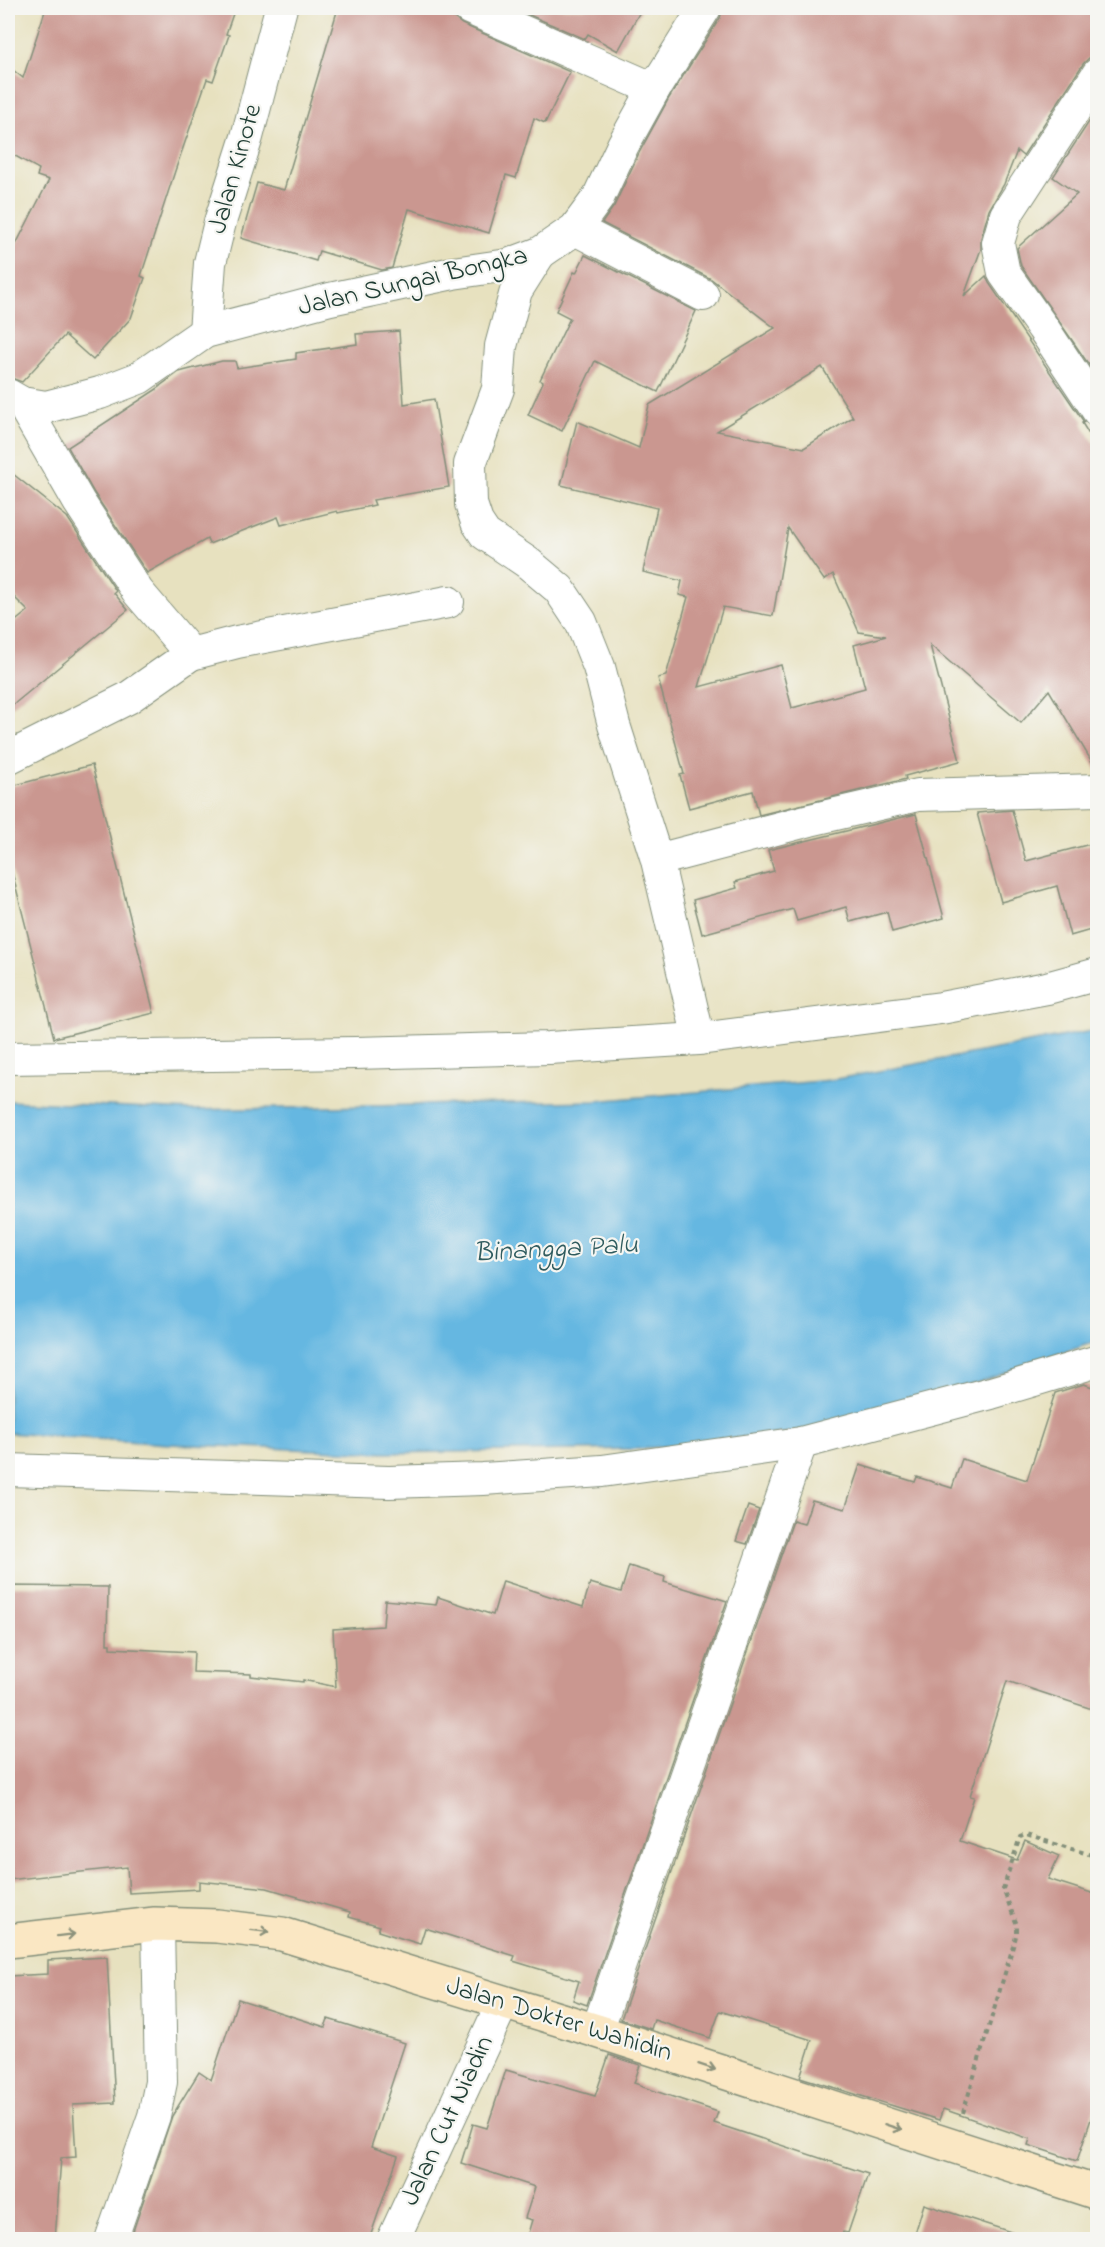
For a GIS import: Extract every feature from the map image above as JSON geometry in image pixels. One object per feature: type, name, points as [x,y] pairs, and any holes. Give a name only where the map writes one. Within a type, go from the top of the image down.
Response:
[{"type":"street","name":"Jalan Kinote","points":[[205,332],[210,263],[220,222],[247,137],[281,8]]},
{"type":"street","points":[[470,8],[654,89]]},
{"type":"street","name":"Jalan Sungai Bongka","points":[[205,332],[330,299],[453,273],[508,265],[540,253],[575,230],[598,198],[623,145],[654,89],[705,8]]},
{"type":"street","points":[[1098,74],[1006,215],[998,243],[1004,273],[1098,411]]},
{"type":"street","points":[[575,230],[703,295]]},
{"type":"street","points":[[540,253],[516,291],[501,346],[498,389],[470,464],[471,504],[477,522],[485,534],[528,563],[559,589],[581,622],[599,668],[614,725],[657,860],[699,1039]]},
{"type":"street","points":[[15,399],[46,407],[100,393],[139,378],[205,332]]},
{"type":"street","points":[[15,399],[138,592],[191,654]]},
{"type":"street","points":[[8,758],[128,698],[191,654],[247,640],[448,602]]},
{"type":"street","points":[[657,860],[810,820],[918,795],[1098,790]]},
{"type":"street","points":[[8,1058],[331,1054],[549,1048],[699,1039],[941,1008],[1047,988],[1098,974]]},
{"type":"street","points":[[8,1470],[389,1482],[483,1479],[602,1471],[801,1443],[992,1394],[1098,1361]]},
{"type":"street","points":[[597,2031],[801,1443]]},
{"type":"street","points":[[111,2240],[154,2116],[161,2082],[158,1924]]},
{"type":"street","name":"Jalan Dokter Wahidin","points":[[8,1941],[158,1924],[217,1926],[282,1934],[597,2031],[1098,2193]]},
{"type":"street","name":"Jalan Cut Niadin","points":[[393,2240],[503,2002]]},
{"type":"path","points":[[953,2146],[1017,1933],[1017,1925],[1003,1889],[1020,1837],[1026,1835],[1098,1857]]},
{"type":"water","name":"Binangga Palu","points":[[1097,1030],[1097,1341],[974,1384],[807,1431],[639,1449],[386,1453],[168,1444],[8,1433],[8,1101],[191,1110],[595,1101],[831,1080]]},
{"type":"building","points":[[46,8],[235,8],[226,34],[229,35],[213,81],[207,79],[175,171],[141,276],[145,278],[131,318],[93,360],[65,335],[22,382],[8,377],[8,260],[49,180],[37,176],[39,169],[8,152],[8,66],[23,78]]},
{"type":"building","points":[[338,8],[451,8],[454,18],[462,24],[570,72],[545,123],[534,118],[516,178],[506,175],[489,233],[409,209],[392,268],[382,270],[319,251],[316,261],[241,238],[257,183],[284,190]]},
{"type":"building","points":[[513,8],[642,8],[618,51],[588,34],[585,39]]},
{"type":"building","points":[[723,8],[1087,8],[1098,14],[1098,56],[1089,58],[1083,64],[1023,156],[1017,151],[1004,184],[989,210],[981,238],[981,249],[964,296],[986,276],[1084,422],[1082,423],[1098,449],[1098,772],[1049,690],[1021,723],[930,645],[960,761],[905,776],[906,779],[759,815],[753,791],[689,808],[680,775],[684,774],[658,678],[666,676],[688,597],[679,595],[682,581],[643,572],[657,508],[561,485],[577,421],[639,448],[649,405],[775,328],[711,279],[602,223],[614,206],[669,98],[720,18]],"holes":[[[822,367],[853,417],[804,448],[717,431]],[[788,528],[824,580],[833,574],[859,632],[886,636],[854,645],[865,688],[792,708],[781,665],[699,687],[723,607],[773,616]]]},
{"type":"building","points":[[1098,108],[1098,378],[1021,266],[1017,248],[1077,194],[1053,177]]},
{"type":"building","points":[[585,255],[696,311],[658,392],[595,361],[562,431],[528,415],[543,382],[540,380],[570,318],[556,311],[574,272],[576,273]]},
{"type":"building","points":[[399,331],[404,404],[434,399],[449,487],[373,500],[375,505],[338,513],[337,511],[281,525],[278,517],[209,544],[207,539],[147,573],[94,493],[68,447],[179,372],[222,361],[235,361],[237,368],[296,359],[296,353],[357,344],[356,334]]},
{"type":"building","points":[[8,470],[67,517],[116,591],[114,593],[128,610],[8,709],[8,627],[28,611],[8,591]]},
{"type":"building","points":[[92,765],[154,1013],[54,1038],[8,856],[8,787]]},
{"type":"building","points":[[1012,810],[1026,861],[1098,842],[1098,928],[1070,936],[1057,886],[1001,902],[977,813]]},
{"type":"building","points":[[916,814],[944,918],[892,932],[887,912],[850,922],[846,907],[797,921],[793,909],[702,934],[693,900],[737,888],[735,882],[774,871],[768,850]]},
{"type":"building","points":[[1084,1384],[1098,1389],[1098,1711],[1007,1681],[970,1796],[974,1797],[960,1841],[1017,1860],[1025,1841],[1059,1856],[1048,1879],[1098,1895],[1098,2098],[1077,2161],[1028,2145],[1030,2139],[943,2109],[939,2120],[800,2077],[812,2040],[720,2011],[710,2038],[654,2020],[651,2029],[621,2019],[793,1521],[804,1524],[812,1500],[845,1509],[860,1465],[915,1482],[917,1477],[952,1488],[962,1459],[1027,1480],[1055,1393]]},
{"type":"building","points":[[748,1506],[759,1510],[747,1544],[736,1541]]},
{"type":"building","points":[[629,1566],[665,1577],[664,1582],[727,1601],[587,2005],[573,2000],[579,1981],[513,1961],[515,1956],[425,1928],[420,1944],[378,1931],[380,1926],[349,1917],[350,1912],[267,1888],[199,1881],[199,1889],[129,1893],[127,1867],[8,1880],[8,1586],[108,1587],[107,1644],[110,1644],[110,1648],[194,1652],[193,1672],[251,1674],[251,1676],[303,1682],[303,1680],[336,1687],[333,1629],[383,1626],[385,1600],[436,1605],[438,1597],[493,1615],[503,1581],[583,1607],[590,1583],[621,1592]]},
{"type":"building","points":[[107,1957],[115,2103],[73,2105],[76,2157],[61,2158],[55,2240],[8,2240],[8,1976],[48,1974],[48,1960]]},
{"type":"building","points":[[238,1999],[325,2027],[328,2019],[405,2043],[371,2147],[398,2156],[369,2240],[130,2240],[172,2116],[199,2072],[211,2080]]},
{"type":"building","points":[[609,2055],[640,2065],[634,2083],[718,2112],[714,2123],[868,2174],[848,2233],[843,2232],[840,2240],[526,2240],[532,2220],[525,2218],[535,2187],[461,2163],[473,2124],[487,2128],[506,2070],[595,2096]]},
{"type":"building","points":[[924,2204],[1014,2233],[1013,2240],[913,2240]]}]
